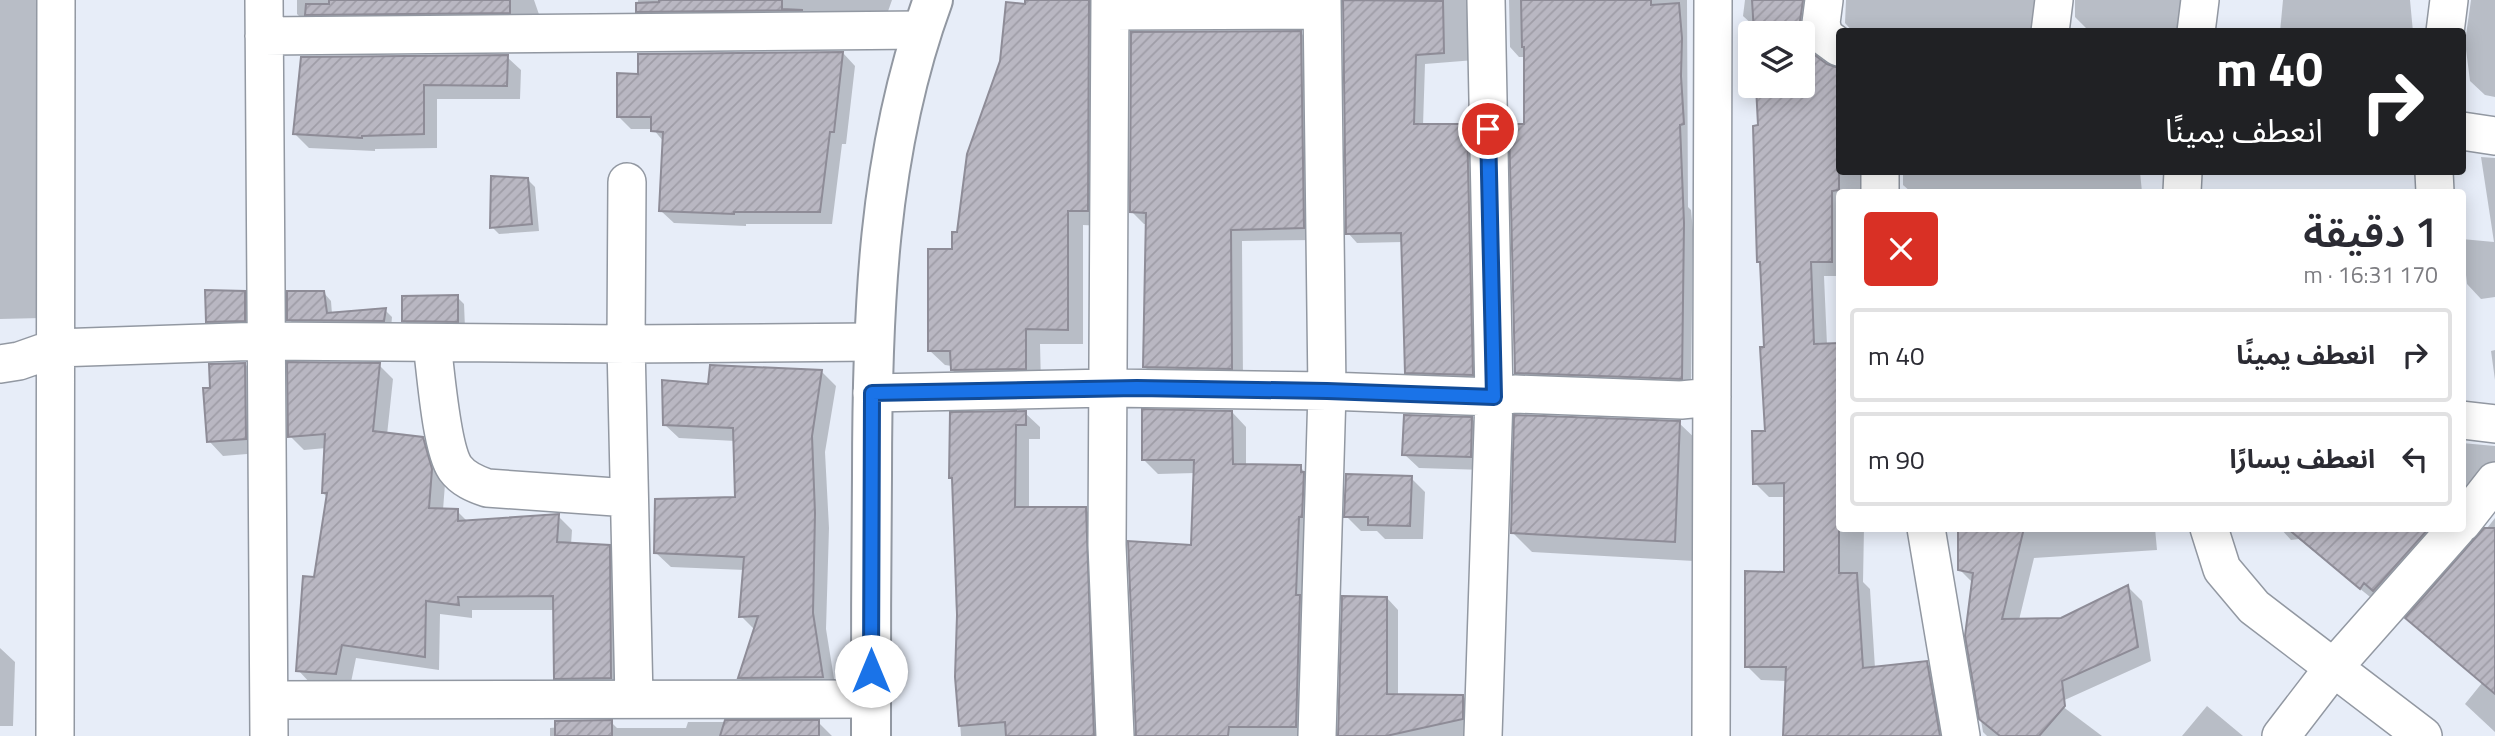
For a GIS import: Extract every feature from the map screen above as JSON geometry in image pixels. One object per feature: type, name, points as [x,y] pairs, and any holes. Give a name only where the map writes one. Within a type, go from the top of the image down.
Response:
[{"type":"street","points":[[55,736],[57,0]]},
{"type":"street","points":[[1483,736],[1494,397],[1486,0]]},
{"type":"street","points":[[1711,736],[1713,0]]},
{"type":"street","points":[[1824,0],[1821,23],[1824,36],[1836,45]]},
{"type":"street","points":[[2050,28],[2054,0]]},
{"type":"street","points":[[2196,28],[2200,0]]},
{"type":"street","points":[[2446,28],[2449,0]]},
{"type":"street","points":[[1115,736],[1107,545],[1111,5],[1322,5],[1327,391],[1317,736]]},
{"type":"street","points":[[269,736],[270,533],[265,341],[264,18],[928,15],[899,118],[882,225],[873,342],[871,718],[634,699],[270,699]]},
{"type":"street","points":[[2466,132],[2495,136]]},
{"type":"street","points":[[627,182],[626,344],[634,699]]},
{"type":"street","points":[[0,364],[19,361],[56,348],[265,341],[432,344],[873,342]]},
{"type":"street","points":[[432,344],[447,448],[456,468],[469,481],[487,488],[629,498]]},
{"type":"street","points":[[872,393],[1110,388],[1494,397],[1515,394],[1681,400],[1712,397]]},
{"type":"street","points":[[2466,420],[2495,424]]},
{"type":"street","points":[[2466,518],[2495,481]]},
{"type":"street","points":[[1927,532],[1961,736]]},
{"type":"street","points":[[2209,532],[2222,569],[2254,607],[2423,736]]},
{"type":"street","points":[[2281,736],[2334,667],[2453,532]]},
{"type":"building","points":[[329,0],[510,0],[510,13],[305,15],[306,4],[329,4]]},
{"type":"building","points":[[659,0],[782,0],[782,9],[803,10],[636,12],[636,3]]},
{"type":"building","points":[[1025,0],[1089,0],[1088,211],[1068,211],[1068,330],[1026,329],[1026,369],[951,370],[950,351],[928,351],[928,249],[952,249],[952,232],[957,232],[967,154],[1000,61],[1006,2],[1025,4]]},
{"type":"building","points":[[1343,0],[1443,1],[1444,53],[1416,55],[1414,124],[1467,124],[1473,375],[1405,373],[1401,233],[1346,234]]},
{"type":"building","points":[[1521,0],[1651,0],[1651,5],[1679,3],[1684,124],[1680,125],[1684,223],[1682,379],[1515,373],[1509,124],[1524,124]]},
{"type":"building","points":[[1752,0],[1803,0],[1800,21],[1753,21]]},
{"type":"building","points":[[1301,31],[1304,228],[1231,230],[1232,369],[1143,367],[1146,213],[1130,212],[1131,32]]},
{"type":"building","points":[[843,52],[834,132],[830,132],[820,212],[734,214],[659,211],[663,132],[651,131],[651,117],[617,117],[617,73],[638,74],[638,54]]},
{"type":"building","points":[[508,55],[507,86],[424,85],[424,134],[362,138],[293,134],[301,57]]},
{"type":"building","points":[[1815,55],[1836,67],[1836,175],[1839,175],[1839,189],[1832,191],[1832,262],[1811,262],[1814,344],[1836,343],[1836,532],[1839,532],[1839,573],[1857,573],[1863,668],[1927,661],[1940,736],[1783,736],[1786,667],[1745,667],[1745,571],[1784,572],[1784,483],[1753,484],[1752,431],[1765,431],[1760,347],[1764,347],[1760,262],[1757,262],[1753,126],[1758,125],[1757,98],[1815,98]]},
{"type":"building","points":[[491,176],[528,178],[532,224],[490,228]]},
{"type":"building","points":[[205,290],[245,291],[245,321],[206,322]]},
{"type":"building","points":[[287,291],[324,291],[327,313],[386,308],[384,321],[287,320]]},
{"type":"building","points":[[458,295],[458,322],[402,321],[402,296]]},
{"type":"building","points":[[287,362],[380,363],[373,431],[423,437],[432,469],[429,508],[458,509],[458,521],[559,514],[557,542],[610,545],[611,678],[554,679],[553,596],[458,597],[459,605],[426,601],[425,657],[342,645],[336,674],[296,671],[303,576],[314,577],[327,493],[322,493],[325,434],[288,437]]},
{"type":"building","points":[[245,363],[246,439],[207,442],[203,388],[210,388],[209,364]]},
{"type":"building","points":[[710,365],[822,370],[812,436],[815,513],[813,613],[823,677],[738,678],[758,616],[739,617],[744,557],[654,553],[655,499],[735,497],[733,428],[663,425],[662,380],[708,384]]},
{"type":"building","points":[[1142,409],[1232,411],[1233,464],[1301,465],[1301,472],[1304,472],[1296,595],[1300,595],[1296,727],[1229,727],[1228,736],[1136,736],[1128,541],[1191,545],[1194,460],[1142,460]]},
{"type":"building","points":[[1026,411],[1026,425],[1016,425],[1015,507],[1086,507],[1094,736],[1006,736],[1005,722],[959,726],[955,677],[957,615],[952,478],[949,478],[950,412]]},
{"type":"building","points":[[1404,415],[1472,417],[1471,457],[1402,455]]},
{"type":"building","points":[[1514,415],[1680,421],[1675,542],[1511,533]]},
{"type":"building","points":[[1346,474],[1412,476],[1410,526],[1368,525],[1368,517],[1344,517]]},
{"type":"building","points":[[2484,528],[2495,528],[2495,694],[2405,618]]},
{"type":"building","points":[[1958,532],[2023,532],[2002,619],[2061,618],[2128,585],[2138,647],[2062,681],[2065,706],[2039,736],[2000,736],[1979,719],[1965,636],[1973,573],[1958,570]]},
{"type":"building","points":[[2292,532],[2425,532],[2373,591],[2364,583],[2360,589]]},
{"type":"building","points":[[1342,596],[1387,597],[1387,694],[1463,695],[1463,719],[1386,736],[1338,736]]},
{"type":"building","points":[[612,720],[612,736],[555,736],[555,721]]},
{"type":"building","points":[[725,720],[819,720],[819,736],[720,736]]},
{"type":"route","points":[[871,671],[872,393],[1137,388],[1494,397],[1488,129]]}]
